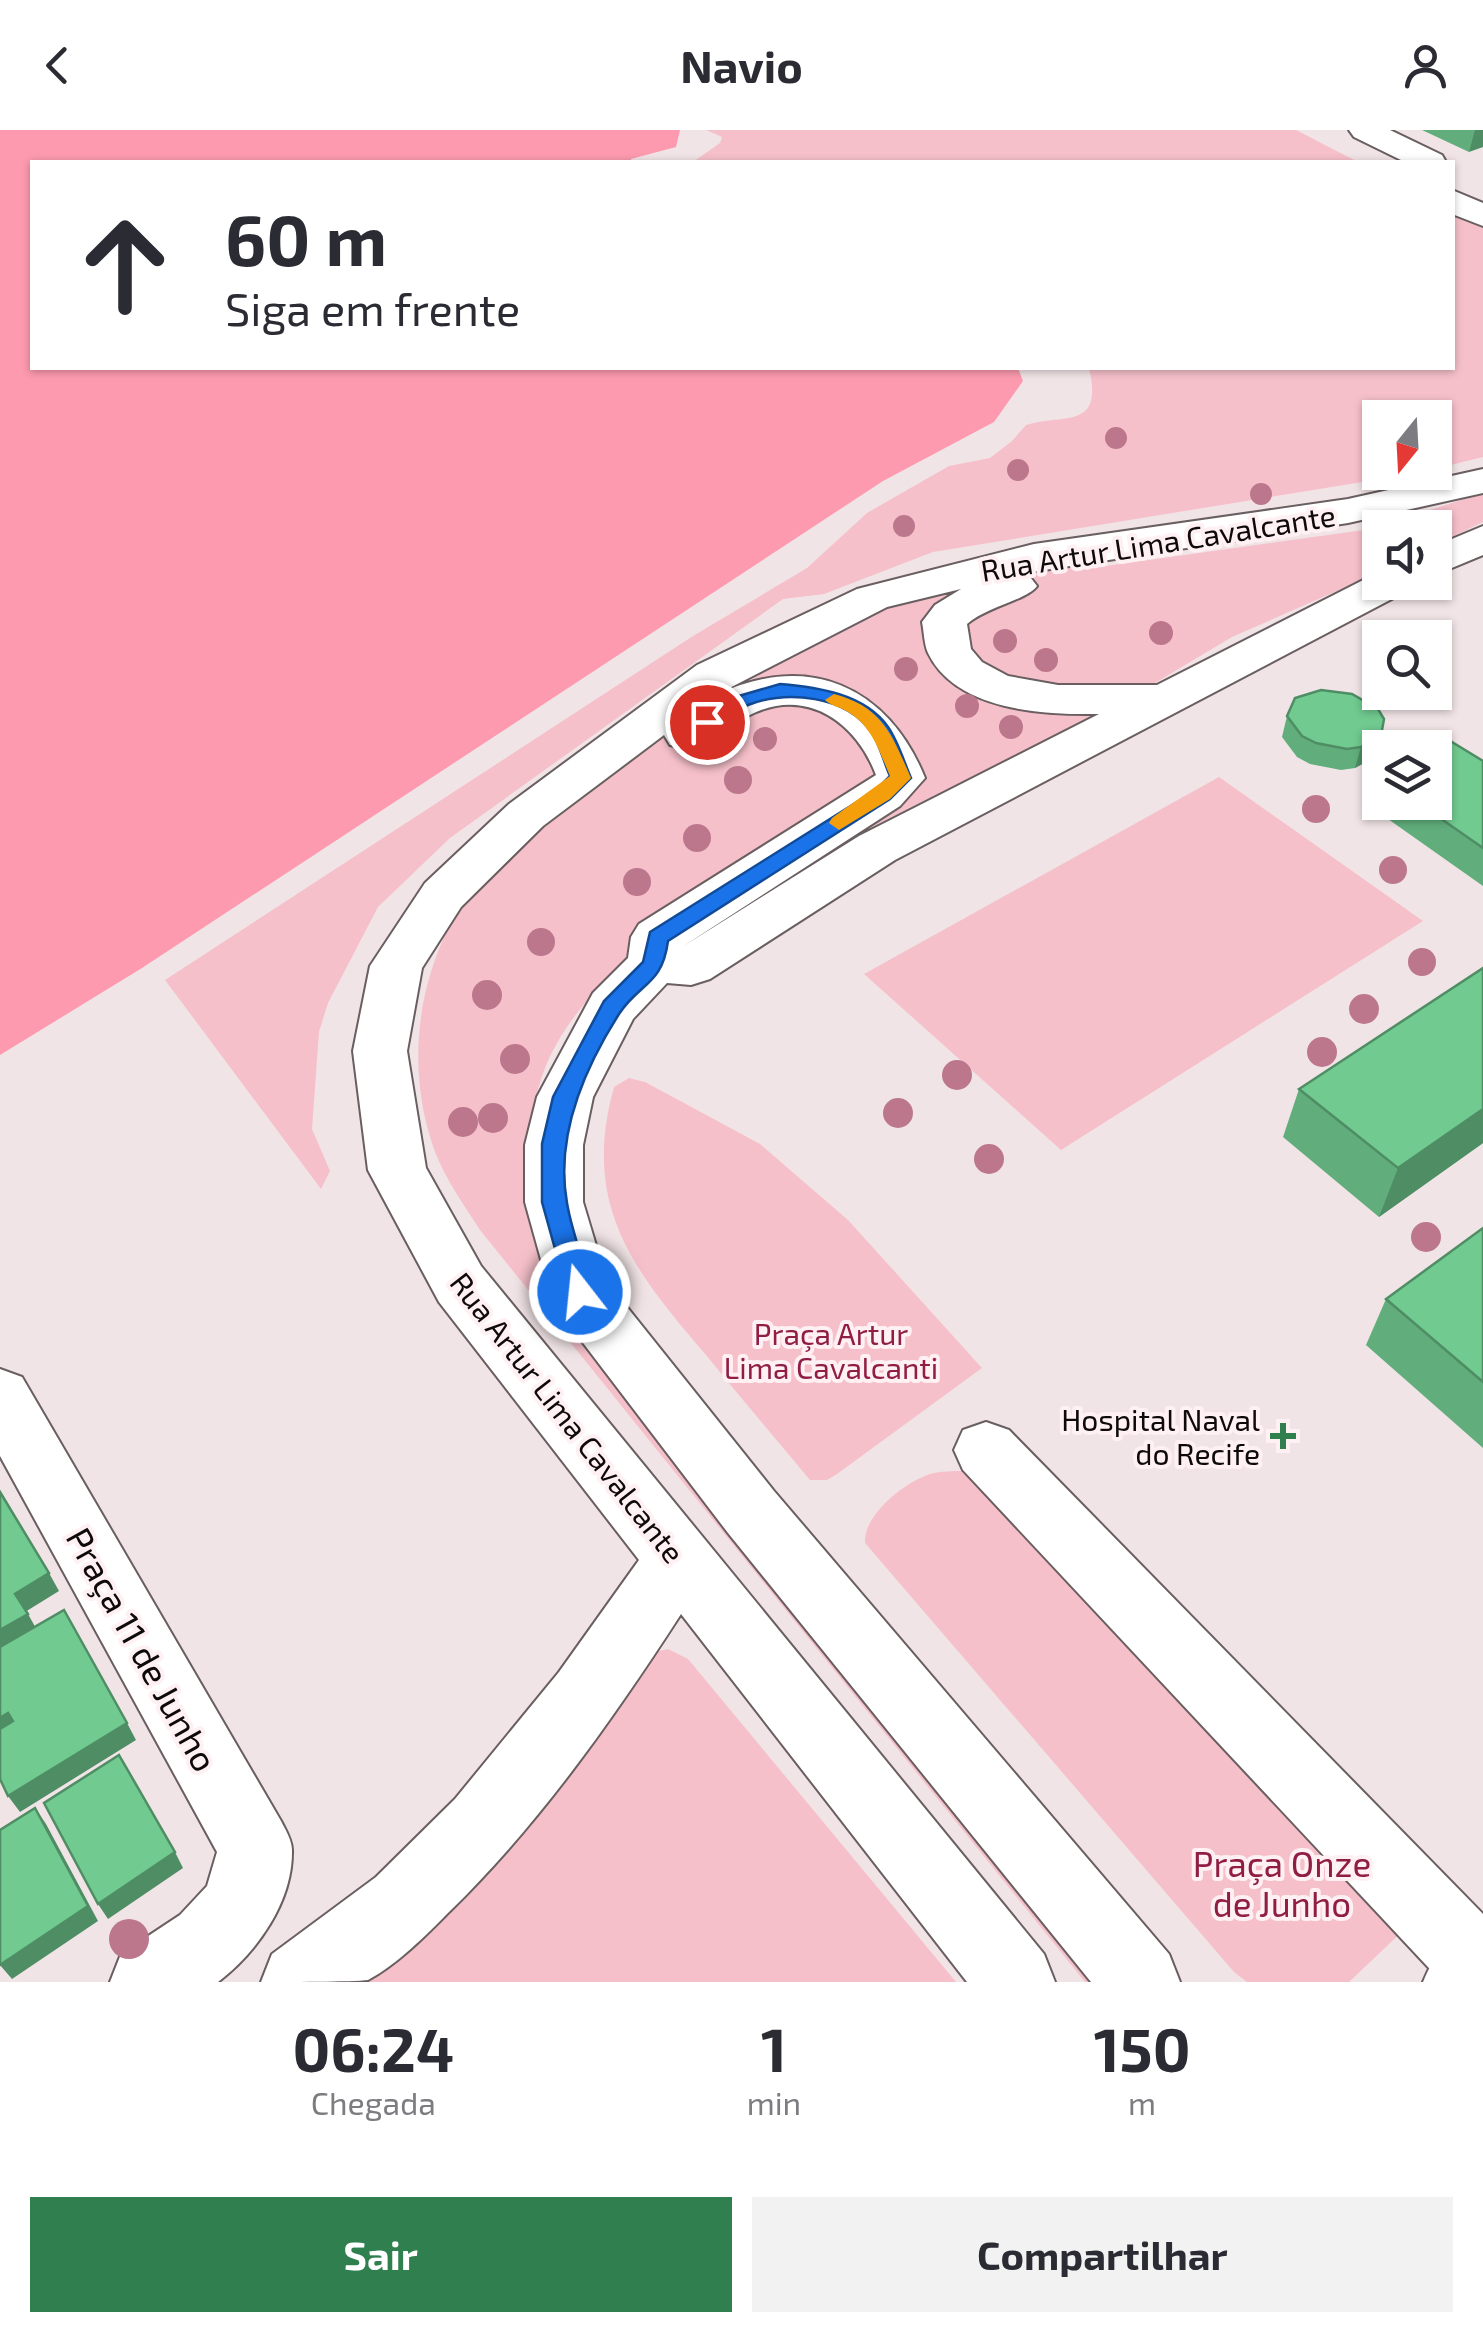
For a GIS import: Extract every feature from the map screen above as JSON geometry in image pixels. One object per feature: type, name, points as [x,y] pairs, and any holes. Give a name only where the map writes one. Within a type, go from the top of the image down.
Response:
[{"type":"main road","points":[[1350,134],[1379,160]]},
{"type":"main road","points":[[1350,134],[1424,160]]},
{"type":"main road","points":[[1455,176],[1483,190]]},
{"type":"main road","points":[[1455,202],[1483,216]]},
{"type":"main road","name":"Rua Artur Lima Cavalcante","points":[[1016,1982],[807,1714],[678,1560],[460,1284],[397,1170],[380,1051],[396,966],[443,896],[526,815],[713,675],[872,598],[1034,557],[1348,511],[1483,481]]},
{"type":"main road","points":[[1168,696],[1092,702],[1043,698],[999,688],[960,667],[943,638],[944,622],[954,610],[992,590],[1377,526],[1424,496]]},
{"type":"main road","points":[[1452,554],[1483,539]]},
{"type":"main road","points":[[654,964],[691,966],[877,848],[1362,597]]},
{"type":"main road","points":[[526,815],[580,802],[738,702],[780,690],[814,692],[854,707],[880,728],[901,778],[883,795],[657,937],[654,964],[612,1007],[565,1097],[554,1144],[554,1202],[580,1292],[751,1512],[1141,1982]]},
{"type":"main road","name":"Praça 11 de Junho","points":[[0,1396],[254,1847],[252,1878],[241,1907],[220,1935],[150,1982]]},
{"type":"main road","points":[[986,1450],[1475,1970]]},
{"type":"main road","points":[[300,1982],[402,1905],[534,1765],[599,1680],[678,1560]]},
{"type":"green space","points":[[706,130],[1296,130],[1354,160],[696,160],[720,143],[722,137]]},
{"type":"green space","points":[[1455,210],[1483,224],[1483,457],[1452,465],[1452,400],[1362,400],[1362,482],[933,552],[824,594],[783,599],[450,838],[378,907],[328,1003],[319,1032],[312,1129],[330,1171],[321,1189],[165,980],[693,636],[807,568],[867,513],[949,466],[990,458],[1026,425],[1077,416],[1091,402],[1089,370],[1455,370]]},
{"type":"green space","points":[[1483,493],[1483,522],[1452,537],[1452,510],[1430,510]]},
{"type":"green space","points":[[1362,530],[1362,580],[1232,637],[1140,692],[689,919],[636,956],[588,1000],[551,1054],[532,1125],[530,1186],[1112,1982],[1085,1982],[480,1230],[435,1152],[419,1070],[420,1029],[439,949],[480,877],[513,840],[743,685],[848,626],[960,586],[1043,570],[1084,569]]},
{"type":"green space","points":[[1219,777],[1423,921],[1061,1150],[864,974]]},
{"type":"green space","name":"Praça Artur Lima Cavalcanti","points":[[629,1078],[645,1082],[760,1144],[848,1220],[982,1368],[837,1474],[827,1480],[810,1480],[656,1294],[620,1233],[609,1201],[604,1167],[605,1129],[614,1087]]},
{"type":"green space","name":"Praça Onze de Junho","points":[[930,1474],[988,1474],[1406,1928],[1349,1982],[1247,1982],[1234,1972],[865,1543],[866,1532],[878,1511],[898,1492]]},
{"type":"green space","points":[[668,1649],[688,1659],[956,1982],[353,1982],[415,1938],[651,1653]]},
{"type":"shaded area","points":[[0,130],[680,130],[676,147],[631,160],[30,160],[30,370],[1019,370],[1023,381],[994,422],[883,481],[142,968],[0,1055]]},
{"type":"building","points":[[1321,690],[1352,694],[1362,700],[1362,710],[1379,710],[1384,719],[1382,730],[1362,730],[1361,747],[1347,749],[1316,743],[1302,736],[1287,716],[1295,698]]},
{"type":"building","points":[[1452,742],[1483,761],[1483,848],[1443,820],[1452,820]]},
{"type":"building","points":[[1483,968],[1483,1109],[1398,1168],[1299,1089]]},
{"type":"building","points":[[1483,1228],[1483,1382],[1386,1299]]},
{"type":"building","points":[[0,1492],[49,1573],[15,1594],[28,1614],[0,1630]]},
{"type":"building","points":[[64,1610],[127,1723],[8,1796],[0,1779],[0,1729],[13,1721],[8,1713],[0,1718],[0,1647]]},
{"type":"building","points":[[119,1755],[175,1852],[98,1904],[44,1803]]},
{"type":"building","points":[[35,1808],[88,1906],[0,1965],[0,1830]]},
{"type":"slow traffic","points":[[834,700],[854,707],[880,728],[901,778],[883,795],[839,823]]},
{"type":"place","name":"Hospital Naval do Recife","points":[[1283,1436]]},
{"type":"route","points":[[580,1292],[554,1202],[554,1144],[565,1097],[612,1007],[654,964],[657,937],[883,795],[901,778],[880,728],[854,707],[814,692],[780,690],[738,702],[707,722]]}]
